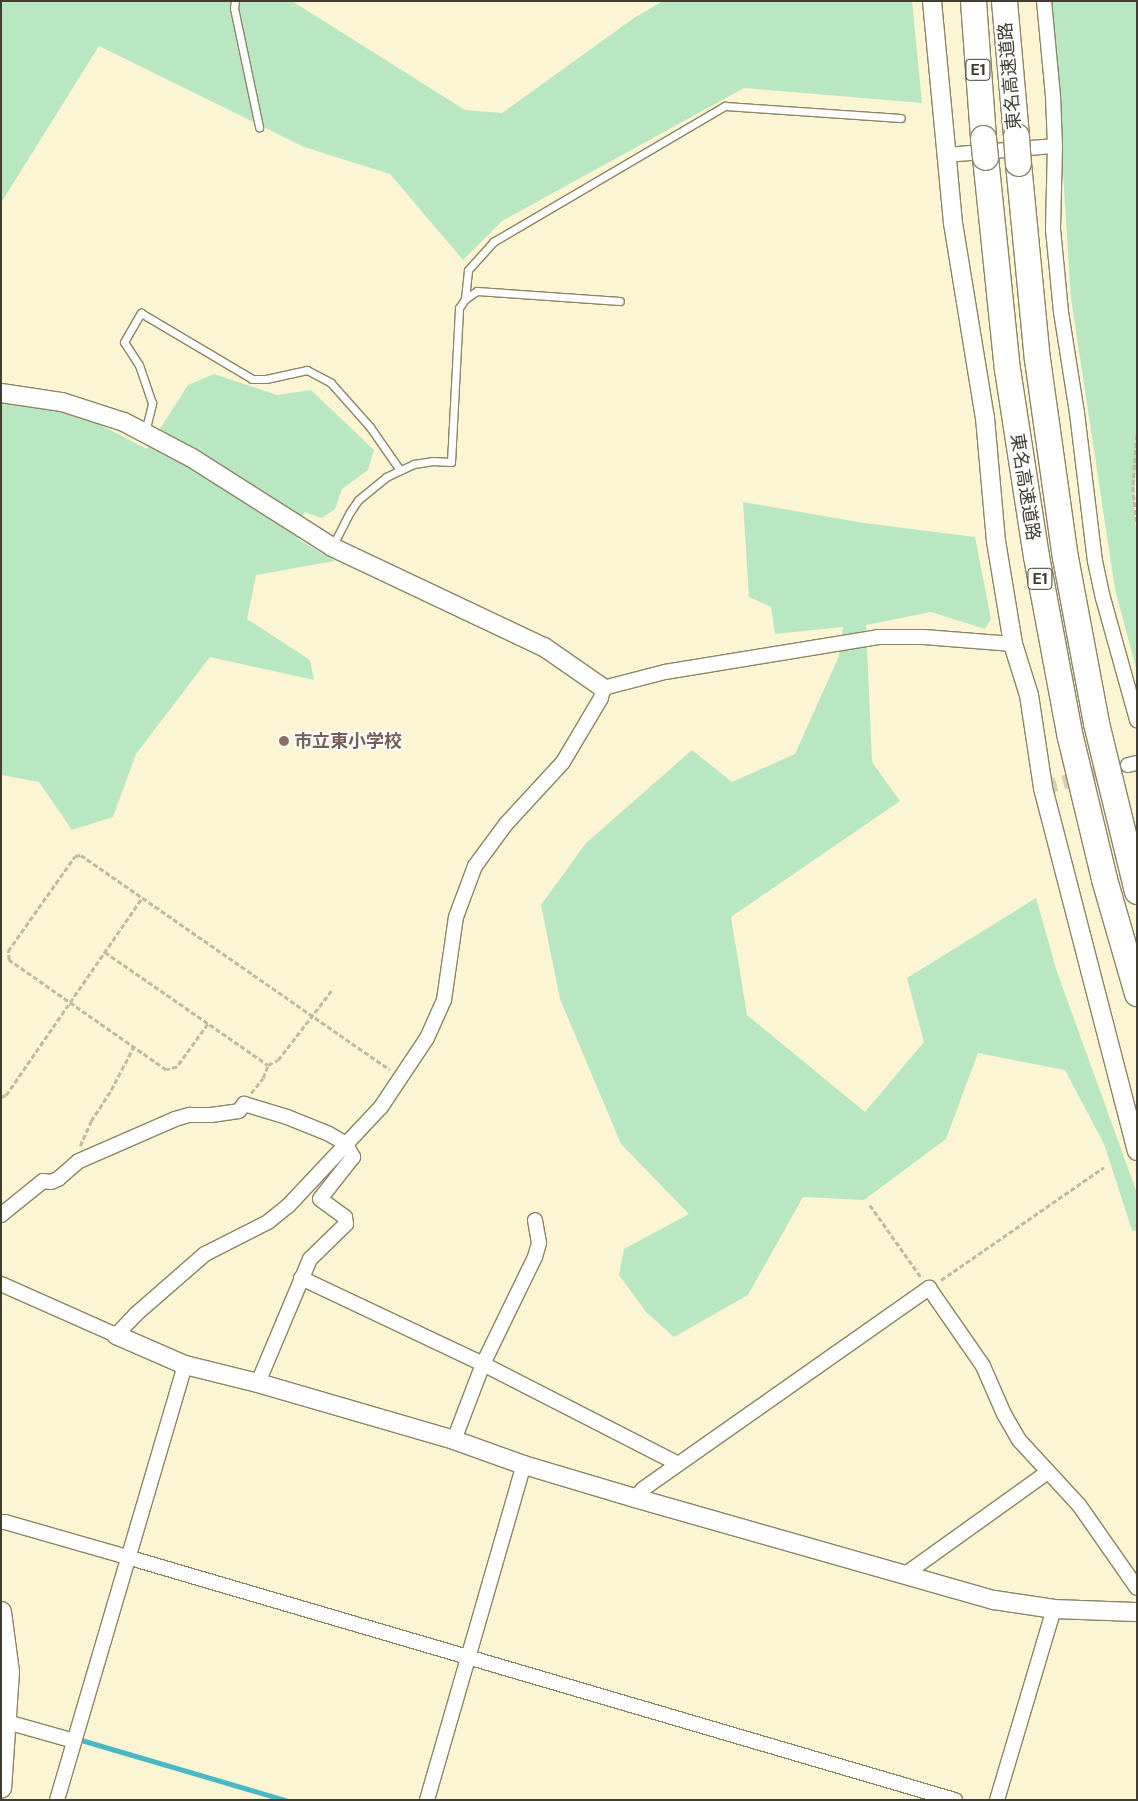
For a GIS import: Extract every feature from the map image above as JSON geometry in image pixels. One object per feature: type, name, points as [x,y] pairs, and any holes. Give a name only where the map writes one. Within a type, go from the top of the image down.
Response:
[{"type":"highway","name":"東名高速道路","points":[[973,1],[984,148],[1007,369],[1037,565],[1070,737],[1104,879],[1137,993]]},
{"type":"highway","name":"東名高速道路","points":[[1004,1],[1037,359],[1065,557],[1096,724],[1137,891]]},
{"type":"main road","points":[[1,1612],[9,1672],[1,1788]]},
{"type":"street","points":[[932,1],[953,223],[985,418],[996,541],[1013,644],[1029,695],[1043,788],[1137,1151]]},
{"type":"street","points":[[1044,1],[1055,146],[1053,229],[1060,303],[1077,413],[1095,561],[1105,608],[1137,720]]},
{"type":"street","points":[[947,154],[1055,146]]},
{"type":"street","points":[[1,393],[34,397],[87,409],[145,433],[192,458],[332,547],[544,647],[603,688],[665,672],[878,637],[924,637],[1013,644]]},
{"type":"street","points":[[116,1335],[178,1275],[205,1254],[268,1222],[288,1206],[381,1108],[427,1038],[444,1000],[456,917],[474,866],[506,824],[563,762],[601,698],[603,688]]},
{"type":"street","points":[[1,1215],[43,1181],[51,1182],[58,1179],[79,1161],[175,1119],[190,1115],[211,1115],[239,1111],[244,1104],[312,1127],[346,1144],[353,1157],[320,1199],[345,1217],[346,1224],[310,1259],[258,1383]]},
{"type":"street","points":[[454,1440],[483,1364],[535,1257],[539,1243],[535,1220]]},
{"type":"street","points":[[301,1278],[483,1364],[678,1464]]},
{"type":"street","points":[[1,1284],[185,1365],[258,1383],[454,1440],[635,1498],[994,1600],[1054,1608],[1137,1612]]},
{"type":"street","points":[[635,1498],[643,1489],[929,1288],[983,1366],[1004,1414],[1019,1440],[1079,1505],[1137,1588]]},
{"type":"street","points":[[57,1800],[185,1365]]},
{"type":"street","points":[[427,1800],[524,1464]]},
{"type":"street","points":[[904,1575],[1048,1472]]},
{"type":"street","points":[[1,1522],[468,1656],[955,1800]]},
{"type":"street","points":[[997,1800],[1054,1608]]},
{"type":"street","points":[[6,1722],[74,1741]]},
{"type":"lane","points":[[236,1],[234,8],[259,127]]},
{"type":"lane","points":[[466,298],[468,270],[493,242],[725,106],[901,118]]},
{"type":"lane","points":[[332,547],[358,500],[386,477],[414,464],[432,461],[451,462],[460,308],[466,298],[477,291],[620,301]]},
{"type":"lane","points":[[145,433],[152,403],[139,365],[124,342],[140,313],[252,379],[266,379],[308,370],[331,383],[370,427],[400,470]]},
{"type":"path","points":[[1137,435],[1133,488],[1137,524]]},
{"type":"path","points":[[208,1024],[177,1068],[166,1070],[9,960],[8,951],[75,856],[81,855],[402,1077]]},
{"type":"path","points":[[1,1097],[6,1095],[142,898]]},
{"type":"path","points":[[105,952],[268,1065]]},
{"type":"path","points":[[244,1104],[263,1078],[268,1065],[278,1060],[332,990]]},
{"type":"path","points":[[79,1161],[81,1139],[111,1090],[134,1046]]},
{"type":"path","points":[[870,1205],[929,1288],[1104,1166]]},
{"type":"green space","points":[[1,1],[292,1],[465,110],[502,113],[634,18],[663,1],[912,1],[922,103],[744,88],[502,221],[463,260],[390,174],[304,147],[99,46],[1,203]]},
{"type":"green space","points":[[1052,1],[1137,1],[1137,439],[1134,510],[1137,541],[1137,672],[1115,589],[1071,298]]},
{"type":"green space","points":[[214,374],[277,395],[311,390],[374,450],[368,470],[342,489],[335,509],[322,518],[304,512],[298,539],[335,561],[256,575],[247,619],[310,660],[314,680],[210,657],[136,754],[113,817],[72,830],[39,782],[1,775],[1,394],[87,418],[147,449],[188,385]]},
{"type":"green space","points":[[743,502],[864,523],[975,537],[991,619],[985,629],[931,612],[866,625],[872,762],[900,801],[731,917],[747,1015],[865,1112],[924,1042],[907,978],[1036,898],[1057,972],[1137,1193],[1137,1231],[1132,1230],[1104,1144],[1065,1070],[978,1053],[946,1139],[864,1200],[803,1197],[748,1295],[674,1337],[646,1312],[619,1275],[624,1249],[689,1214],[621,1144],[560,999],[541,905],[586,843],[692,750],[732,782],[795,754],[839,656],[843,627],[775,634],[771,607],[749,597]]},
{"type":"waterway","points":[[78,1739],[285,1800]]},
{"type":"tunnel","points":[[1043,788],[1128,765]]},
{"type":"place","name":"市立東小学校","points":[[284,741]]}]
